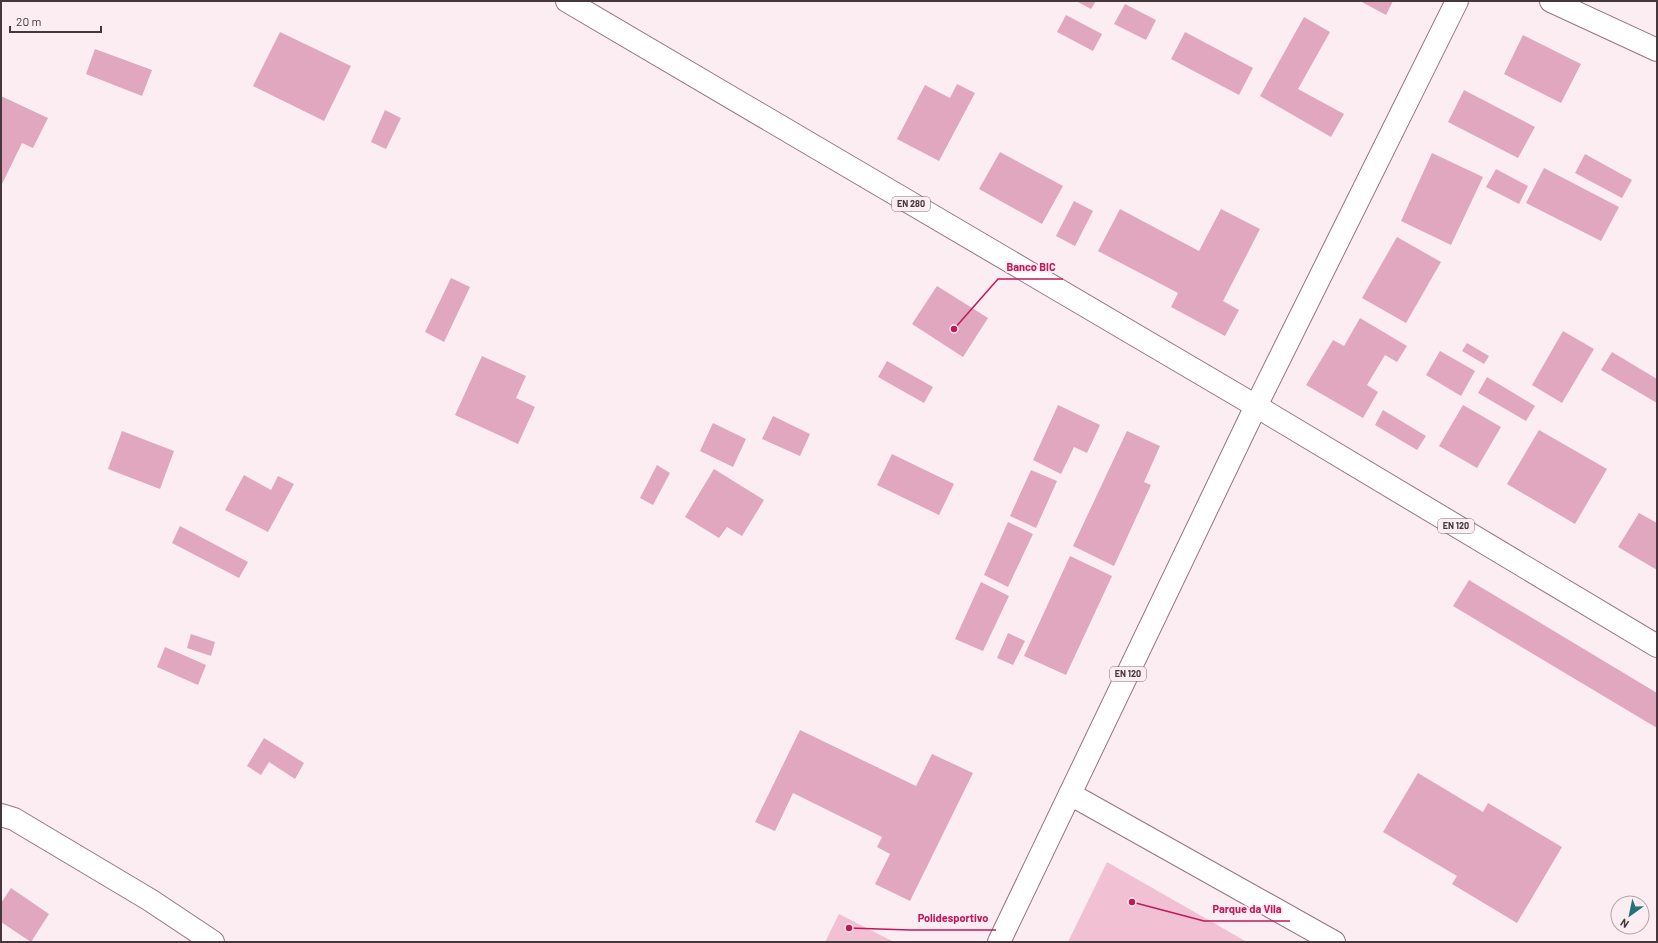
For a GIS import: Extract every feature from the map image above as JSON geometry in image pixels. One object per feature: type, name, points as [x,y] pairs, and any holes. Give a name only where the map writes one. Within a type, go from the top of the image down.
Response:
[{"type":"main road","name":"EN 280","points":[[567,1],[1256,406]]},
{"type":"main road","points":[[1256,406],[1457,1]]},
{"type":"main road","points":[[1551,1],[1657,50]]},
{"type":"main road","name":"EN 120","points":[[999,942],[1256,406],[1657,646]]},
{"type":"main road","points":[[1070,794],[1334,942]]},
{"type":"main road","points":[[1,815],[14,819],[150,900],[213,942]]},
{"type":"shaded area","points":[[1107,862],[1247,942],[1068,942]]},
{"type":"shaded area","points":[[839,914],[894,942],[825,942]]},
{"type":"building","points":[[1076,1],[1096,1],[1091,9]]},
{"type":"building","points":[[1360,1],[1393,1],[1386,15]]},
{"type":"building","points":[[1125,4],[1156,20],[1146,40],[1114,24]]},
{"type":"building","points":[[1066,15],[1102,34],[1093,51],[1057,32]]},
{"type":"building","points":[[1304,17],[1330,32],[1298,89],[1344,114],[1331,137],[1260,96]]},
{"type":"building","points":[[280,32],[351,66],[324,121],[253,86]]},
{"type":"building","points":[[1185,32],[1253,68],[1239,95],[1171,59]]},
{"type":"building","points":[[1523,35],[1581,64],[1561,103],[1504,74]]},
{"type":"building","points":[[95,49],[152,70],[142,96],[86,74]]},
{"type":"building","points":[[957,84],[975,93],[939,161],[897,139],[925,85],[950,98]]},
{"type":"building","points":[[1464,90],[1535,127],[1518,158],[1448,122]]},
{"type":"building","points":[[1,96],[48,118],[33,148],[22,143],[1,186]]},
{"type":"building","points":[[385,110],[401,118],[386,149],[371,142]]},
{"type":"building","points":[[1000,152],[1063,186],[1042,224],[979,189]]},
{"type":"building","points":[[1432,153],[1483,177],[1451,245],[1401,221]]},
{"type":"building","points":[[1585,154],[1632,180],[1622,198],[1575,173]]},
{"type":"building","points":[[1544,168],[1619,207],[1601,241],[1526,203]]},
{"type":"building","points":[[1496,169],[1528,186],[1519,204],[1486,187]]},
{"type":"building","points":[[1074,201],[1093,211],[1075,246],[1056,236]]},
{"type":"building","points":[[1120,209],[1199,251],[1221,209],[1260,229],[1223,301],[1239,310],[1225,336],[1171,307],[1178,293],[1098,251]]},
{"type":"building","points":[[1397,237],[1441,262],[1406,323],[1362,298]]},
{"type":"building","points":[[451,278],[470,287],[444,342],[425,332]]},
{"type":"building","points":[[937,286],[988,318],[963,357],[912,324]]},
{"type":"building","points":[[1360,318],[1407,346],[1397,362],[1385,355],[1367,385],[1378,392],[1363,418],[1306,385],[1333,340],[1344,346]]},
{"type":"building","points":[[1563,331],[1594,349],[1562,403],[1532,385]]},
{"type":"building","points":[[1467,343],[1489,356],[1484,364],[1462,351]]},
{"type":"building","points":[[1440,351],[1475,371],[1461,396],[1426,375]]},
{"type":"building","points":[[1612,352],[1657,379],[1657,403],[1601,370]]},
{"type":"building","points":[[482,356],[526,376],[516,398],[535,407],[518,444],[455,415]]},
{"type":"building","points":[[887,361],[933,387],[924,403],[878,377]]},
{"type":"building","points":[[1487,377],[1535,406],[1526,421],[1478,393]]},
{"type":"building","points":[[1058,405],[1100,425],[1087,453],[1074,447],[1061,474],[1033,460]]},
{"type":"building","points":[[1463,405],[1501,427],[1477,468],[1439,446]]},
{"type":"building","points":[[1383,410],[1426,436],[1417,450],[1375,425]]},
{"type":"building","points":[[773,416],[810,434],[800,456],[762,439]]},
{"type":"building","points":[[713,423],[746,439],[733,467],[700,451]]},
{"type":"building","points":[[1539,430],[1607,469],[1575,524],[1507,484]]},
{"type":"building","points":[[122,431],[174,451],[160,489],[108,469]]},
{"type":"building","points":[[1127,431],[1160,446],[1144,482],[1151,485],[1114,566],[1073,546]]},
{"type":"building","points":[[892,454],[954,484],[939,515],[877,485]]},
{"type":"building","points":[[657,465],[670,473],[653,505],[640,498]]},
{"type":"building","points":[[714,469],[764,500],[742,536],[727,527],[719,538],[685,517]]},
{"type":"building","points":[[1031,470],[1057,481],[1036,528],[1010,516]]},
{"type":"building","points":[[244,475],[271,490],[278,476],[294,484],[268,532],[225,510]]},
{"type":"building","points":[[1639,513],[1657,523],[1657,570],[1618,547]]},
{"type":"building","points":[[1008,522],[1033,534],[1008,587],[984,575]]},
{"type":"building","points":[[180,526],[248,562],[239,578],[172,543]]},
{"type":"building","points":[[1070,556],[1112,576],[1066,675],[1024,656]]},
{"type":"building","points":[[1469,580],[1657,693],[1657,728],[1453,606]]},
{"type":"building","points":[[981,582],[1009,596],[983,651],[955,639]]},
{"type":"building","points":[[1008,633],[1025,641],[1013,665],[997,658]]},
{"type":"building","points":[[191,634],[215,642],[211,656],[187,648]]},
{"type":"building","points":[[165,647],[206,665],[198,685],[157,667]]},
{"type":"building","points":[[800,730],[916,786],[932,754],[973,773],[910,901],[875,884],[890,854],[877,847],[882,837],[793,793],[775,831],[755,822]]},
{"type":"building","points":[[264,738],[304,763],[295,779],[269,762],[261,775],[247,766]]},
{"type":"building","points":[[1418,773],[1483,812],[1488,803],[1562,847],[1517,923],[1452,884],[1457,876],[1383,832]]},
{"type":"building","points":[[11,888],[49,914],[31,942],[1,922],[1,903]]},
{"type":"place","name":"Banco BIC","points":[[954,329]]},
{"type":"place","name":"Parque da Vila","points":[[1132,902]]},
{"type":"place","name":"Polidesportivo","points":[[849,928]]}]
